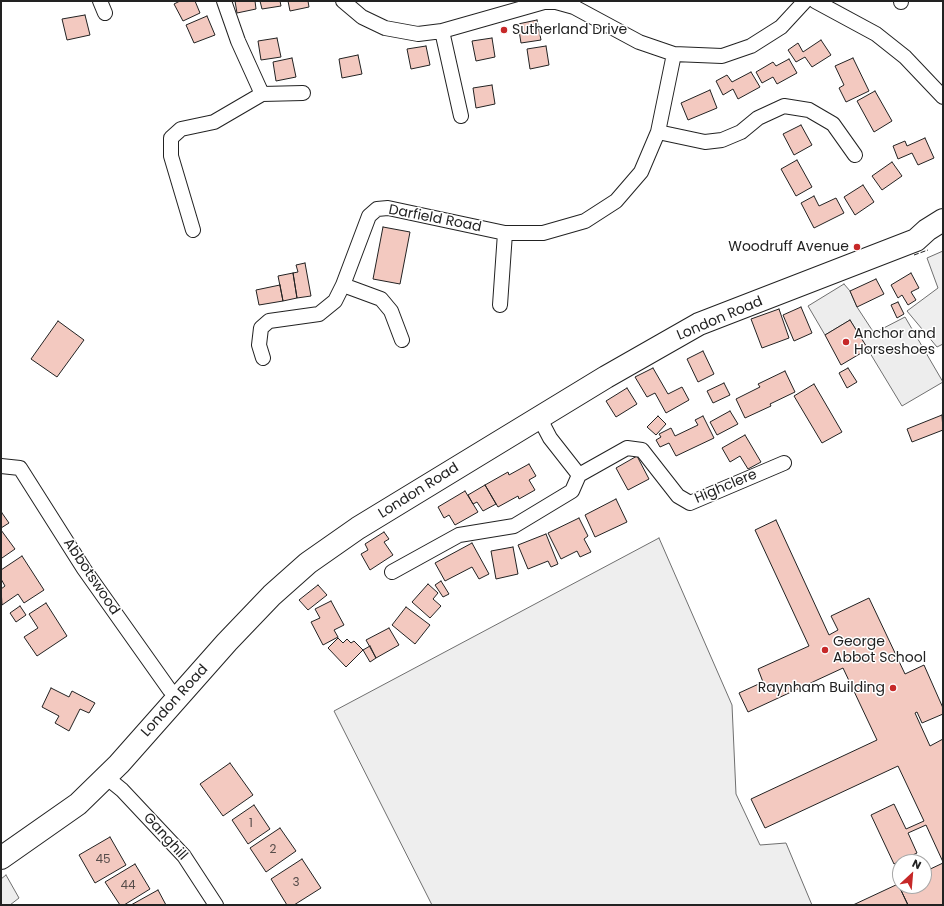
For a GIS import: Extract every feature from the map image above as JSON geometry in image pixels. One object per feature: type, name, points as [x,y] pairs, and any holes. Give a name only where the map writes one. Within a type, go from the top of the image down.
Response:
[{"type":"main road","name":"London Road","points":[[1,858],[78,804],[119,764],[272,595],[308,563],[358,528],[638,357],[699,324],[916,240],[927,230],[943,220]]},
{"type":"main road","name":"London Road","points":[[916,240],[930,241],[943,236]]},
{"type":"street","points":[[224,1],[238,41],[262,94]]},
{"type":"street","points":[[343,1],[362,17],[385,28],[418,34],[442,31],[544,2],[556,2],[574,7],[640,42],[674,54],[722,56],[751,46],[781,27],[805,1]]},
{"type":"street","points":[[815,1],[876,34],[905,57],[942,93]]},
{"type":"street","points":[[442,31],[461,116]]},
{"type":"street","name":"Darfield Road","points":[[263,358],[259,345],[261,328],[270,321],[319,314],[335,301],[343,285],[369,216],[377,209],[388,208],[504,233],[543,233],[585,221],[616,201],[641,172],[658,132],[674,54]]},
{"type":"street","points":[[193,230],[171,156],[171,138],[181,129],[214,122],[262,94],[303,93]]},
{"type":"street","points":[[658,132],[705,142],[722,140],[741,132],[758,118],[784,106],[809,110],[833,124],[855,155]]},
{"type":"street","points":[[500,305],[504,233]]},
{"type":"street","points":[[343,285],[381,299],[391,311],[402,340]]},
{"type":"street","points":[[392,572],[459,535],[514,526],[572,490],[579,475],[550,438],[539,417]]},
{"type":"street","name":"Highclere","points":[[579,475],[627,448],[642,450],[678,496],[690,503],[784,463]]},
{"type":"street","name":"Abbotswood","points":[[1,466],[20,468],[88,575],[169,689],[178,698]]},
{"type":"street","name":"Ganghill","points":[[106,777],[122,790],[184,856],[216,905]]},
{"type":"shaded area","points":[[943,251],[943,344],[937,347],[907,311],[938,288],[927,258]]},
{"type":"shaded area","points":[[844,284],[850,291],[857,307],[874,333],[905,317],[943,382],[902,406],[850,320],[825,335],[808,306]]},
{"type":"shaded area","points":[[659,538],[732,705],[736,794],[760,845],[786,843],[812,905],[432,905],[334,711]]},
{"type":"shaded area","points":[[6,875],[19,898],[10,905],[1,905],[1,879]]},
{"type":"building","points":[[180,1],[195,1],[200,13],[183,21],[174,4]]},
{"type":"building","points":[[235,1],[255,1],[256,9],[237,13]]},
{"type":"building","points":[[260,1],[280,1],[281,6],[262,9]]},
{"type":"building","points":[[288,1],[308,1],[309,7],[290,11]]},
{"type":"building","points":[[85,15],[90,35],[67,40],[62,19]]},
{"type":"building","points":[[207,16],[215,35],[194,43],[186,25]]},
{"type":"building","points":[[537,20],[541,40],[521,43],[518,24]]},
{"type":"building","points":[[277,38],[281,57],[261,60],[258,41]]},
{"type":"building","points":[[492,38],[495,57],[476,61],[472,41]]},
{"type":"building","points":[[821,40],[831,55],[812,67],[805,57],[796,62],[788,50],[798,43],[803,52]]},
{"type":"building","points":[[426,46],[430,65],[411,69],[407,49]]},
{"type":"building","points":[[546,46],[549,65],[530,69],[527,49]]},
{"type":"building","points":[[358,55],[362,74],[342,78],[339,59]]},
{"type":"building","points":[[292,58],[296,77],[276,81],[273,62]]},
{"type":"building","points":[[853,58],[869,91],[846,102],[839,88],[844,85],[835,66]]},
{"type":"building","points":[[789,59],[797,73],[777,84],[773,77],[762,83],[756,72],[773,62],[776,66]]},
{"type":"building","points":[[751,72],[760,87],[738,99],[733,89],[723,95],[716,81],[727,75],[732,82]]},
{"type":"building","points":[[492,85],[495,104],[476,108],[473,88]]},
{"type":"building","points":[[710,90],[717,108],[688,120],[681,103]]},
{"type":"building","points":[[875,91],[892,121],[874,132],[857,101]]},
{"type":"building","points":[[801,125],[812,145],[794,155],[783,134]]},
{"type":"building","points":[[925,138],[934,158],[918,165],[912,153],[898,159],[893,146],[905,141],[907,146]]},
{"type":"building","points":[[797,160],[812,187],[796,196],[781,169]]},
{"type":"building","points":[[892,162],[902,176],[882,190],[872,176]]},
{"type":"building","points":[[863,185],[874,202],[855,215],[844,197]]},
{"type":"building","points":[[814,196],[819,206],[836,198],[844,213],[814,228],[801,203]]},
{"type":"building","points":[[383,227],[410,232],[400,284],[373,279]]},
{"type":"building","points":[[305,263],[311,296],[297,298],[293,273],[298,272],[296,265]]},
{"type":"building","points":[[293,273],[297,298],[283,301],[278,276]]},
{"type":"building","points":[[911,273],[919,288],[911,292],[916,300],[908,305],[902,295],[898,298],[891,285]]},
{"type":"building","points":[[876,279],[884,294],[857,307],[850,291]]},
{"type":"building","points":[[280,285],[283,301],[259,305],[256,290]]},
{"type":"building","points":[[898,302],[904,314],[897,318],[891,305]]},
{"type":"building","points":[[801,307],[812,333],[794,341],[783,315]]},
{"type":"building","points":[[779,309],[789,338],[762,348],[751,319]]},
{"type":"building","name":"Anchor and Horseshoes","points":[[850,320],[868,349],[841,365],[825,335]]},
{"type":"building","points":[[58,321],[84,340],[57,377],[31,359]]},
{"type":"building","points":[[703,351],[714,374],[698,382],[687,359]]},
{"type":"building","points":[[653,368],[668,394],[682,387],[689,400],[666,413],[655,393],[647,397],[635,377]]},
{"type":"building","points":[[848,368],[857,382],[847,388],[839,373]]},
{"type":"building","points":[[785,371],[795,392],[770,404],[771,406],[745,418],[736,399],[760,387],[758,384]]},
{"type":"building","points":[[724,383],[730,395],[713,403],[707,391]]},
{"type":"building","points":[[814,384],[842,432],[822,443],[794,396]]},
{"type":"building","points":[[627,388],[637,404],[616,417],[606,401]]},
{"type":"building","points":[[730,411],[738,424],[717,435],[710,422]]},
{"type":"building","points":[[942,415],[943,430],[912,442],[907,429]]},
{"type":"building","points":[[658,416],[666,424],[656,435],[647,427]]},
{"type":"building","points":[[703,416],[714,438],[676,456],[669,443],[660,447],[656,440],[661,437],[659,434],[671,428],[675,436],[698,425],[695,420]]},
{"type":"building","points":[[745,435],[761,462],[748,469],[740,456],[730,462],[722,448]]},
{"type":"building","points":[[637,456],[649,479],[628,490],[616,468]]},
{"type":"building","points":[[529,464],[536,476],[529,480],[535,490],[519,499],[518,496],[498,507],[485,485],[508,472],[509,475]]},
{"type":"building","points":[[485,485],[496,504],[483,511],[477,502],[473,504],[468,495]]},
{"type":"building","points":[[465,491],[478,512],[455,525],[449,515],[444,518],[438,507]]},
{"type":"building","points":[[616,499],[627,522],[595,537],[585,515]]},
{"type":"building","points":[[2,513],[9,523],[1,528],[1,514]]},
{"type":"building","points":[[579,518],[588,536],[584,539],[591,552],[580,557],[577,551],[561,559],[548,533]]},
{"type":"building","name":"Raynham Building","points":[[776,520],[829,635],[838,630],[831,616],[869,598],[905,674],[924,665],[943,708],[943,714],[922,723],[917,712],[915,713],[930,746],[943,739],[943,862],[926,825],[908,833],[917,853],[892,854],[892,860],[871,815],[894,804],[906,829],[924,821],[898,766],[765,828],[751,799],[877,740],[843,668],[748,712],[739,693],[763,682],[758,669],[809,646],[755,530]]},
{"type":"building","points":[[1,530],[15,549],[2,558],[1,557]]},
{"type":"building","points":[[384,532],[389,539],[384,542],[393,555],[370,570],[361,554],[368,550],[365,544]]},
{"type":"building","points":[[546,534],[558,564],[551,567],[548,561],[528,569],[518,545]]},
{"type":"building","points":[[472,543],[489,574],[479,579],[472,567],[445,581],[435,563]]},
{"type":"building","points":[[513,547],[518,574],[496,579],[491,551]]},
{"type":"building","points":[[22,556],[44,590],[24,603],[18,594],[2,605],[1,589],[5,586],[1,579],[1,570]]},
{"type":"building","points":[[441,581],[449,594],[443,597],[435,585]]},
{"type":"building","points":[[428,584],[438,593],[433,599],[441,606],[430,618],[412,602]]},
{"type":"building","points":[[318,585],[327,595],[308,610],[299,600]]},
{"type":"building","points":[[331,601],[344,625],[334,630],[338,637],[323,645],[311,622],[320,618],[315,609]]},
{"type":"building","points":[[46,603],[67,636],[37,656],[24,637],[38,628],[29,614]]},
{"type":"building","points":[[20,606],[26,615],[16,622],[10,613]]},
{"type":"building","points":[[406,607],[430,625],[415,644],[392,625]]},
{"type":"building","points":[[389,628],[399,645],[376,658],[366,640]]},
{"type":"building","points":[[338,638],[343,643],[347,639],[351,643],[354,641],[363,650],[346,667],[328,648]]},
{"type":"building","points":[[370,646],[376,658],[370,662],[363,650]]},
{"type":"building","points":[[51,688],[69,697],[72,691],[95,703],[89,713],[80,709],[69,731],[55,723],[59,716],[42,707]]},
{"type":"building","points":[[230,763],[253,795],[223,816],[200,784]]},
{"type":"building","points":[[254,805],[270,829],[248,844],[232,820]]},
{"type":"building","points":[[280,828],[296,851],[266,872],[250,848]]},
{"type":"building","points":[[110,837],[126,865],[95,883],[79,855]]},
{"type":"building","points":[[302,859],[321,888],[294,905],[287,905],[271,879]]},
{"type":"building","points":[[943,863],[943,905],[908,905],[903,894],[932,894],[932,868]]},
{"type":"building","points":[[135,864],[150,889],[124,905],[120,905],[105,882]]},
{"type":"building","points":[[892,887],[892,894],[903,894],[908,905],[853,905]]},
{"type":"building","points":[[158,890],[166,905],[131,905]]},
{"type":"fence","points":[[914,255],[928,250]]},
{"type":"place","name":"Sutherland Drive","points":[[504,30]]},
{"type":"place","name":"Woodruff Avenue","points":[[857,247]]},
{"type":"place","name":"Anchor and Horseshoes","points":[[846,342]]},
{"type":"place","name":"George Abbot School","points":[[825,650]]},
{"type":"place","name":"Raynham Building","points":[[893,688]]}]
